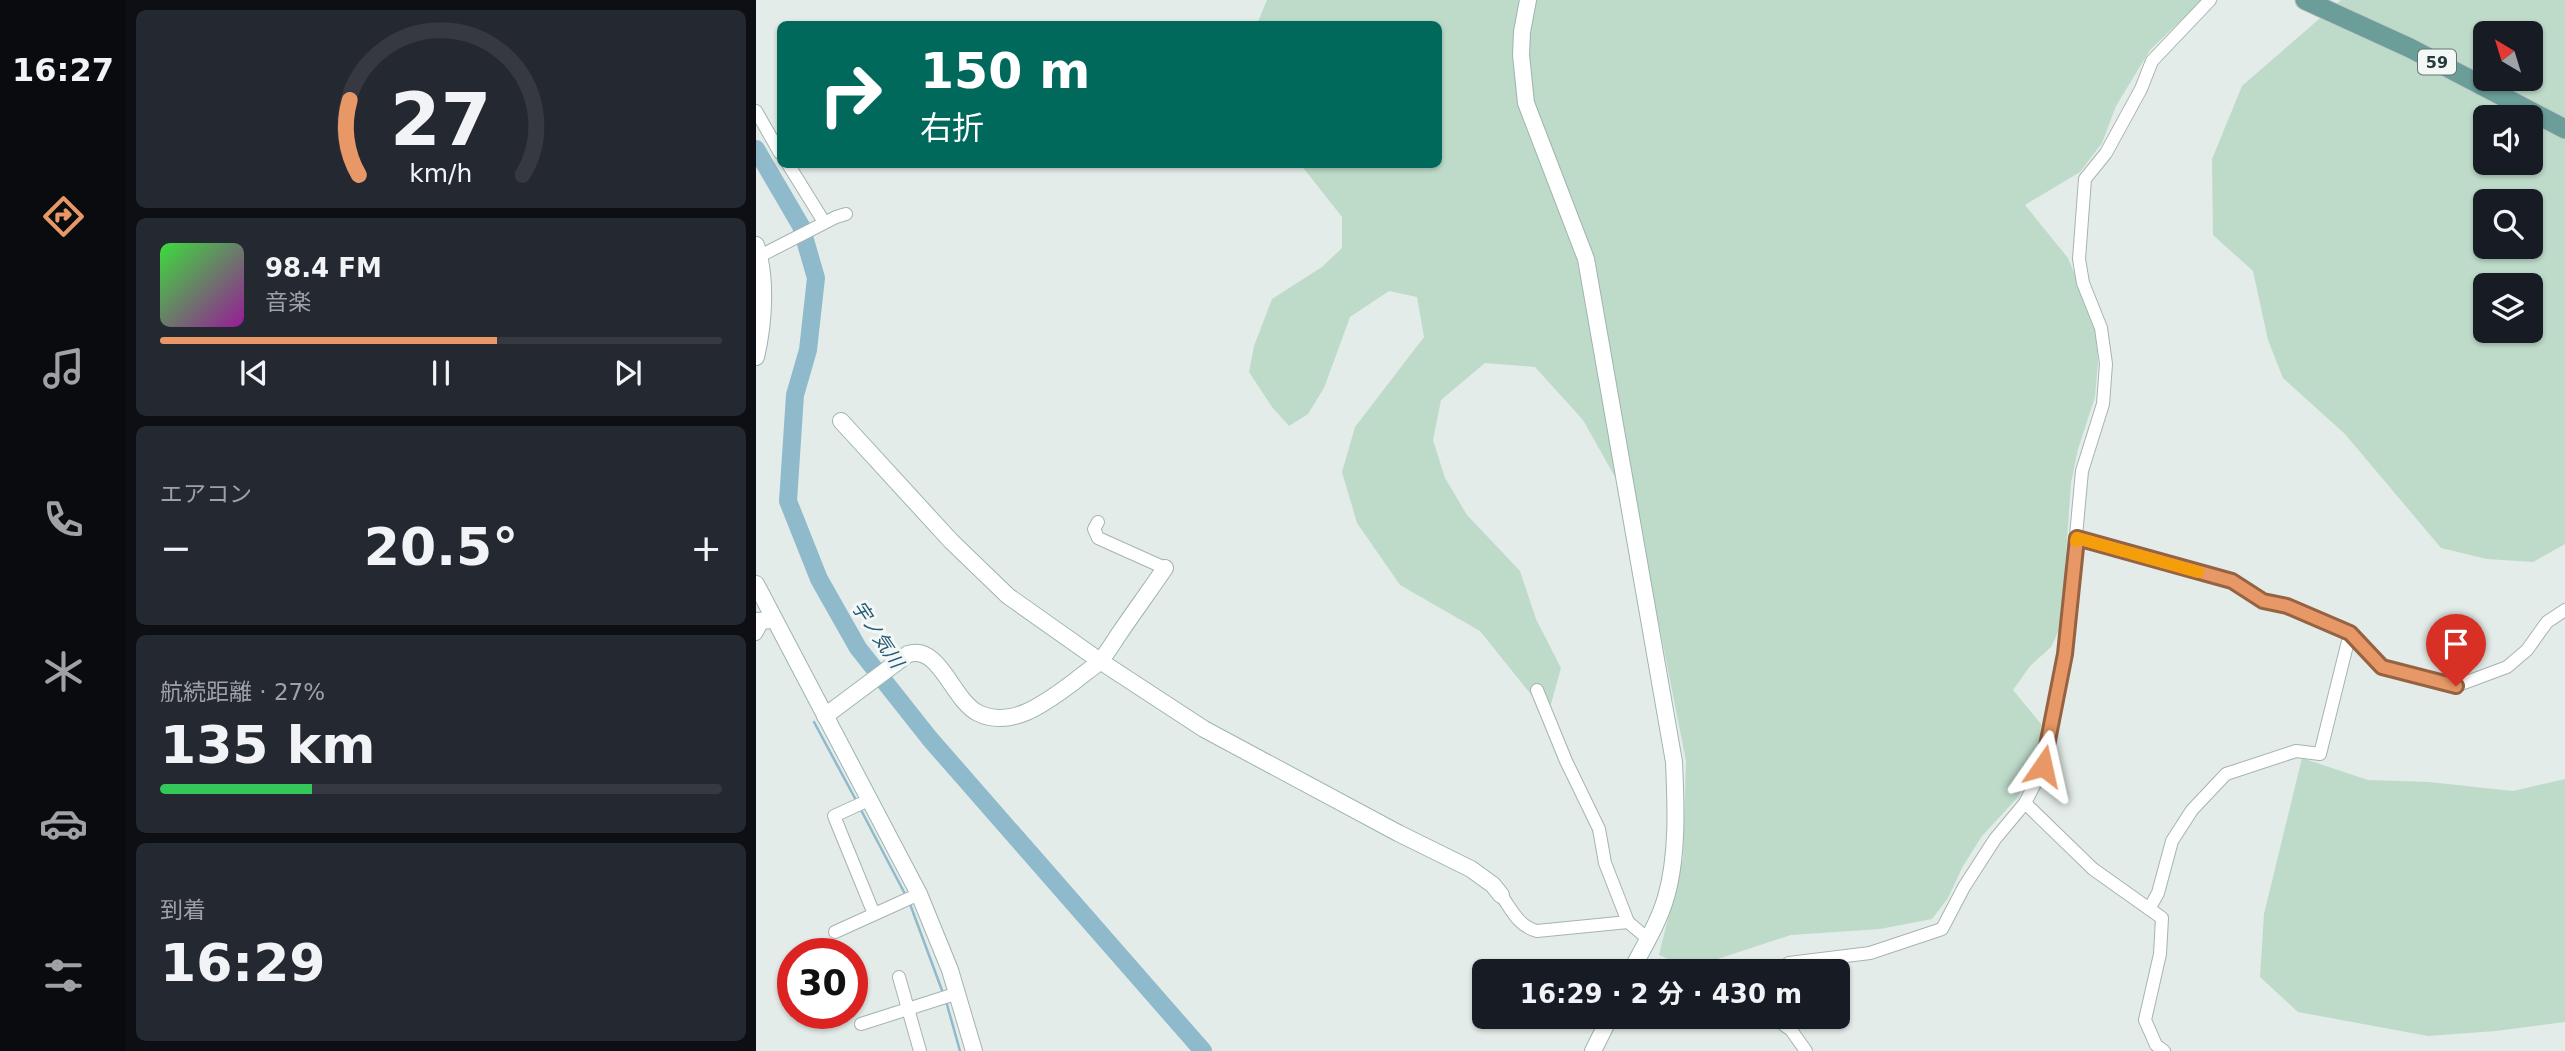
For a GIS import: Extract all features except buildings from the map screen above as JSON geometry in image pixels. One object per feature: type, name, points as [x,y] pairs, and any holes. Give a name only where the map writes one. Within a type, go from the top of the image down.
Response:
[{"type":"main road","name":"59","points":[[2305,0],[2410,48],[2565,130]]},
{"type":"street","points":[[1528,0],[1521,55],[1527,103],[1586,259],[1674,762],[1676,803],[1666,898],[1637,959]]},
{"type":"street","points":[[1821,959],[1870,953],[1942,929],[1995,839],[2025,803],[2043,766],[2065,654],[2082,471],[2103,404],[2106,364],[2101,328],[2083,283],[2079,259],[2085,179],[2106,153],[2141,89],[2152,61],[2210,0]]},
{"type":"street","points":[[756,111],[777,148]]},
{"type":"street","points":[[790,168],[822,223]]},
{"type":"street","points":[[756,357],[762,306],[757,253],[786,243],[822,223],[846,214]]},
{"type":"street","points":[[841,421],[951,541],[1008,596],[1100,661],[1204,729],[1471,869],[1502,895],[1519,922],[1527,928],[1537,931],[1628,922]]},
{"type":"street","points":[[825,716],[897,662],[915,652],[928,655],[970,707],[978,713],[1007,716],[1036,708],[1100,661],[1165,568],[1098,538],[1094,529],[1098,522]]},
{"type":"street","points":[[2077,538],[2232,581],[2263,601],[2287,606],[2350,633],[2382,667],[2456,686],[2507,667],[2527,650],[2547,622],[2565,610]]},
{"type":"street","points":[[756,584],[762,624],[825,716],[919,894],[958,993],[974,1051]]},
{"type":"street","points":[[2149,909],[2158,893],[2172,841],[2192,810],[2226,774],[2296,751],[2320,754],[2350,633]]},
{"type":"street","points":[[1537,690],[1566,761],[1599,829],[1605,863],[1628,922],[1647,938]]},
{"type":"street","points":[[871,799],[834,816],[874,914]]},
{"type":"street","points":[[2025,803],[2093,869],[2162,918],[2160,954],[2145,1020],[2156,1045],[2164,1051]]},
{"type":"street","points":[[835,932],[919,894]]},
{"type":"street","points":[[900,977],[920,1051]]},
{"type":"street","points":[[868,1022],[958,993]]},
{"type":"street","points":[[1593,1051],[1604,1029]]},
{"type":"street","points":[[1790,1029],[1806,1051]]},
{"type":"green space","points":[[1267,0],[2202,0],[2150,50],[2116,106],[2102,143],[2080,172],[2025,205],[2068,258],[2095,324],[2098,362],[2095,397],[2078,449],[2071,483],[2061,626],[2051,647],[2030,666],[2013,690],[2041,724],[2039,746],[2031,774],[2018,797],[1982,836],[1963,866],[1948,898],[1932,919],[1880,929],[1791,935],[1718,959],[1669,959],[1659,955],[1683,858],[1686,761],[1638,518],[1583,420],[1535,367],[1485,363],[1441,400],[1433,440],[1445,478],[1467,515],[1520,571],[1536,619],[1561,668],[1551,704],[1533,697],[1480,631],[1400,585],[1357,523],[1342,472],[1355,427],[1424,337],[1417,297],[1389,291],[1350,317],[1324,388],[1308,414],[1289,426],[1272,407],[1249,372],[1254,346],[1272,299],[1322,267],[1342,248],[1342,217],[1303,168],[1442,168],[1442,21],[1258,21]]},
{"type":"green space","points":[[2341,0],[2565,0],[2565,544],[2533,562],[2487,559],[2441,548],[2345,434],[2283,378],[2268,340],[2253,271],[2213,235],[2212,159],[2242,86]]},
{"type":"green space","points":[[2302,758],[2368,780],[2429,782],[2513,791],[2565,779],[2565,1022],[2428,1036],[2298,1012],[2260,977],[2264,914]]},
{"type":"waterway","name":"宇ノ気川","points":[[756,149],[801,226],[816,278],[808,350],[795,395],[788,501],[819,579],[858,648],[930,739],[1203,1051]]},
{"type":"waterway","points":[[814,722],[857,802]]},
{"type":"waterway","points":[[861,810],[905,894]]},
{"type":"waterway","points":[[910,904],[943,993]]},
{"type":"waterway","points":[[946,1001],[960,1051]]},
{"type":"slow traffic","points":[[2076,541],[2077,538],[2198,572]]},
{"type":"route","points":[[2043,766],[2065,654],[2077,538],[2232,581],[2263,601],[2287,606],[2350,633],[2382,667],[2456,686]]}]
